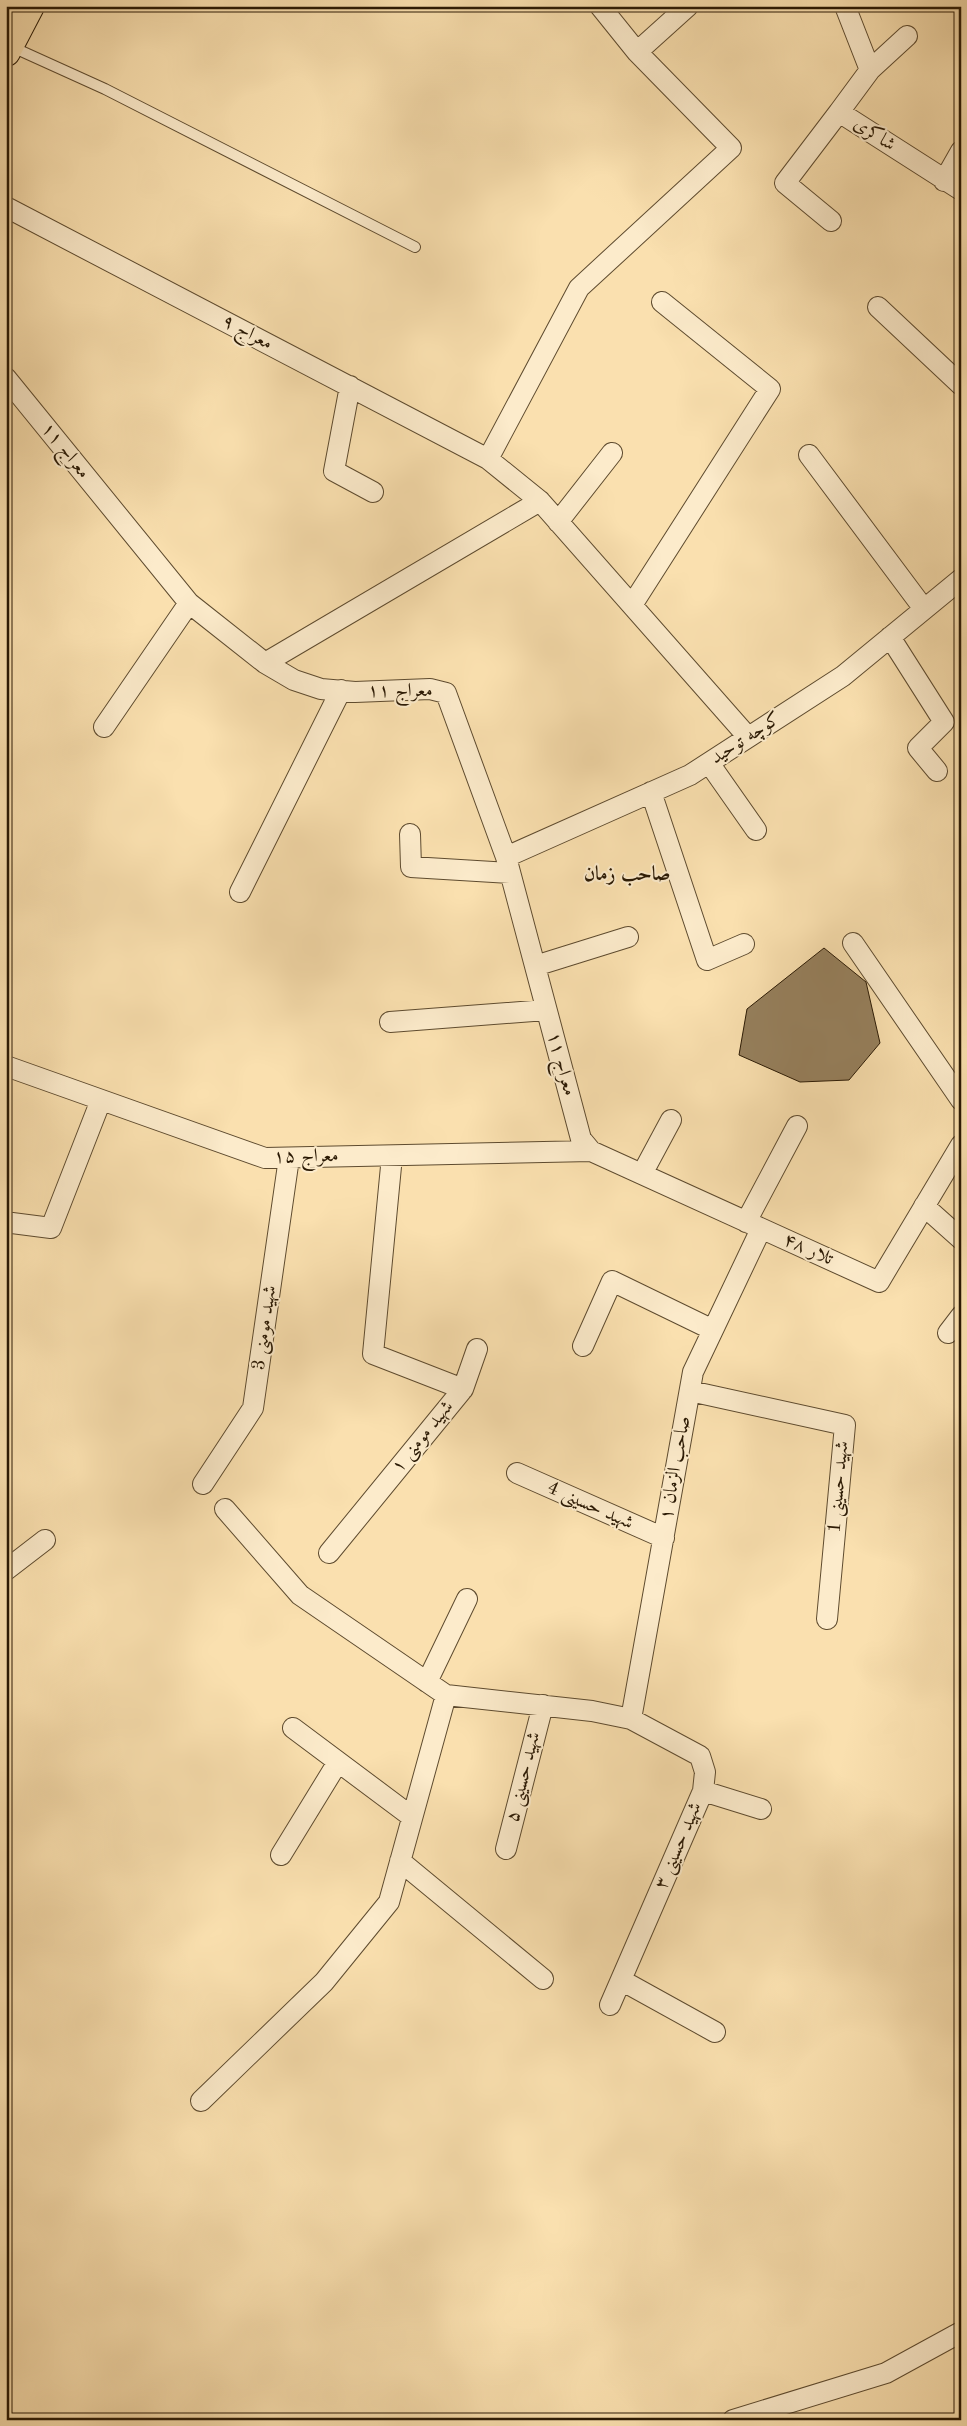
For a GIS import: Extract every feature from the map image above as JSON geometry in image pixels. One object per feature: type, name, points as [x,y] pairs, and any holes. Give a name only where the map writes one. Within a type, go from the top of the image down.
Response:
[{"type":"highway","points":[[8,49],[30,6]]},
{"type":"street","points":[[488,459],[579,288],[731,148],[637,52],[600,6]]},
{"type":"street","points":[[637,52],[688,6]]},
{"type":"street","points":[[845,6],[870,70]]},
{"type":"street","name":"شاکری","points":[[907,36],[870,70],[839,112],[952,185]]},
{"type":"street","points":[[831,221],[785,183],[839,112]]},
{"type":"street","points":[[952,185],[961,151]]},
{"type":"street","name":"معراج ۹","points":[[6,207],[488,459],[540,501],[748,737]]},
{"type":"street","points":[[632,605],[770,389],[662,302]]},
{"type":"street","points":[[878,307],[961,385]]},
{"type":"street","name":"معراج ۱۱","points":[[6,378],[189,603],[265,663],[294,680],[322,689],[430,689],[446,693],[508,865],[581,1139],[591,1151]]},
{"type":"street","points":[[350,386],[334,471],[373,492]]},
{"type":"street","points":[[558,522],[612,453]]},
{"type":"street","points":[[809,454],[924,609]]},
{"type":"street","points":[[265,663],[540,501]]},
{"type":"street","name":"کوچه توحید","points":[[508,865],[651,792],[690,775],[843,676],[961,579]]},
{"type":"street","points":[[104,727],[189,603]]},
{"type":"street","points":[[890,637],[944,722],[918,748],[937,771]]},
{"type":"street","points":[[240,892],[341,690]]},
{"type":"street","points":[[709,763],[756,830]]},
{"type":"street","points":[[651,792],[707,960],[744,944]]},
{"type":"street","points":[[410,834],[411,867],[508,865]]},
{"type":"street","points":[[535,966],[628,938]]},
{"type":"street","points":[[853,943],[961,1100]]},
{"type":"street","points":[[390,1022],[546,1010]]},
{"type":"street","name":"معراج ۱۵","points":[[6,1066],[265,1158],[591,1151]]},
{"type":"street","points":[[12,1223],[51,1228],[101,1100]]},
{"type":"street","points":[[642,1174],[672,1120]]},
{"type":"street","name":"صاحب الزمان ۱","points":[[631,1719],[693,1372],[713,1330],[753,1226],[796,1126]]},
{"type":"street","name":"تلار ۴۸","points":[[591,1151],[879,1282],[961,1145]]},
{"type":"street","name":"شهید مومنی ۱","points":[[328,1553],[463,1388],[373,1354],[392,1156]]},
{"type":"street","name":"شهید مومنی 3","points":[[203,1484],[253,1408],[289,1158]]},
{"type":"street","points":[[924,1206],[961,1239]]},
{"type":"street","points":[[583,1346],[612,1281],[713,1330]]},
{"type":"street","points":[[948,1333],[961,1316]]},
{"type":"street","points":[[463,1388],[476,1349]]},
{"type":"street","name":"شهید حسینی 1","points":[[690,1391],[845,1424],[827,1618]]},
{"type":"street","name":"شهید حسینی 4","points":[[517,1474],[664,1538]]},
{"type":"street","points":[[201,2101],[324,1982],[389,1902],[446,1695],[300,1595],[225,1509]]},
{"type":"street","points":[[6,1570],[44,1540]]},
{"type":"street","points":[[427,1682],[467,1599]]},
{"type":"street","name":"شهید حسینی ۳","points":[[446,1695],[592,1711],[631,1719],[700,1756],[706,1772],[703,1791],[610,2006]]},
{"type":"street","name":"شهید حسینی ۵","points":[[506,1850],[543,1706]]},
{"type":"street","points":[[293,1728],[412,1818]]},
{"type":"street","points":[[281,1855],[338,1762]]},
{"type":"street","points":[[703,1791],[761,1809]]},
{"type":"street","points":[[400,1862],[543,1979]]},
{"type":"street","points":[[621,1980],[715,2032]]},
{"type":"street","points":[[733,2420],[886,2373],[961,2332]]},
{"type":"lane","points":[[8,49],[105,89],[415,247]]},
{"type":"building","points":[[824,948],[866,982],[880,1043],[849,1080],[800,1082],[739,1055],[747,1009]]},
{"type":"district","name":"صاحب زمان","points":[[627,875]]}]
